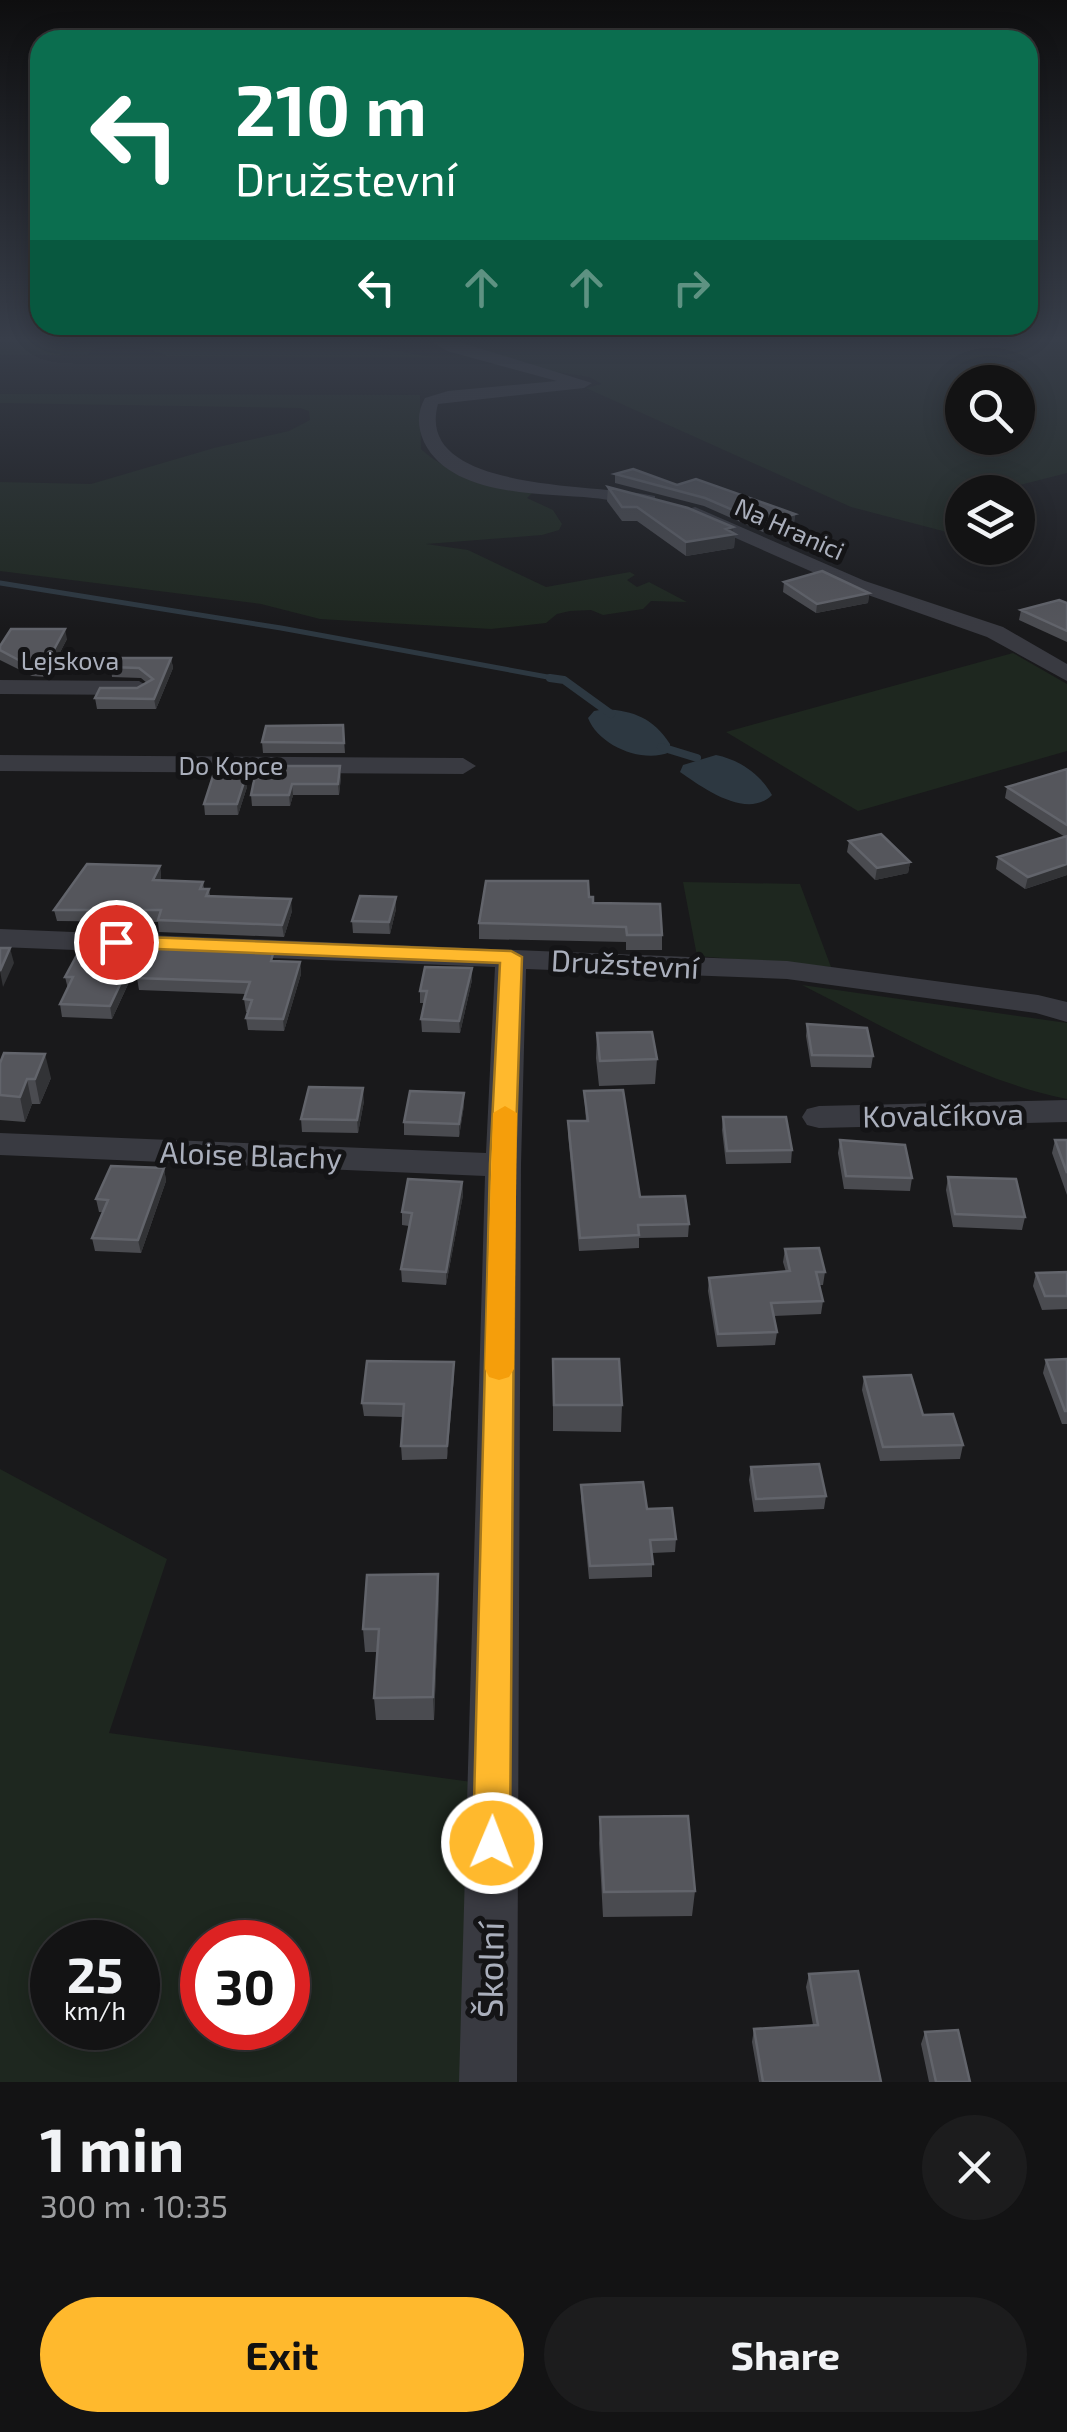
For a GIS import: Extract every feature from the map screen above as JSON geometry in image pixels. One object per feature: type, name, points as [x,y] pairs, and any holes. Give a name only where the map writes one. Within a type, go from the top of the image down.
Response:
[{"type":"street","name":"Na Hranici","points":[[428,434],[432,450],[455,470],[495,480],[630,494],[671,506],[858,585],[995,632],[1067,674]]},
{"type":"street","name":"Lejskova","points":[[0,687],[140,688]]},
{"type":"street","name":"Do Kopce","points":[[0,763],[463,766]]},
{"type":"street","name":"Družstevní","points":[[0,938],[787,970],[1038,1004],[1067,1012]]},
{"type":"street","name":"Školní","points":[[488,2082],[503,1164],[511,957]]},
{"type":"street","name":"Kovalčíkova","points":[[819,1117],[1067,1112]]},
{"type":"street","name":"Aloise Blachy","points":[[0,1144],[503,1164]]},
{"type":"shaded area","points":[[275,434],[421,434],[421,449],[433,459],[488,482],[534,491],[527,498],[553,510],[562,524],[559,530],[542,535],[426,544],[468,550],[546,587],[630,572],[635,575],[627,580],[637,587],[649,582],[687,602],[651,601],[643,609],[603,615],[591,610],[570,611],[557,614],[546,623],[491,629],[320,619],[261,604],[0,571],[0,482],[91,484]]},
{"type":"shaded area","points":[[689,434],[945,434],[945,455],[1035,455],[1035,434],[1067,434],[1067,473],[1035,481],[1035,475],[945,475],[945,532],[851,507]]},
{"type":"shaded area","points":[[1013,653],[1067,684],[1067,751],[858,811],[726,732]]},
{"type":"shaded area","points":[[594,711],[634,714],[650,722],[670,744],[670,752],[647,756],[612,744],[588,718]]},
{"type":"shaded area","points":[[716,755],[749,769],[772,795],[762,802],[738,803],[680,772],[683,765]]},
{"type":"shaded area","points":[[683,882],[800,884],[831,967],[697,956]]},
{"type":"shaded area","points":[[802,985],[1067,1023],[1067,1099],[964,1066]]},
{"type":"shaded area","points":[[0,1469],[167,1559],[109,1733],[472,1782],[461,2082],[0,2082]]},
{"type":"building","points":[[633,469],[677,485],[696,479],[795,514],[763,523],[705,498],[615,474]]},
{"type":"building","points":[[608,487],[688,508],[733,527],[726,529],[735,534],[686,542],[637,507],[622,507]]},
{"type":"building","points":[[822,571],[869,593],[817,604],[784,582]]},
{"type":"building","points":[[1059,600],[1067,603],[1067,631],[1021,610]]},
{"type":"building","points":[[11,629],[65,629],[45,666],[30,666],[0,650]]},
{"type":"building","points":[[115,658],[171,658],[154,699],[95,698],[100,688],[137,688],[153,679],[139,668],[111,667]]},
{"type":"building","points":[[343,725],[344,743],[262,742],[266,726]]},
{"type":"building","points":[[257,766],[340,766],[338,784],[292,784],[289,795],[251,795]]},
{"type":"building","points":[[1067,769],[1067,825],[1007,787]]},
{"type":"building","points":[[213,776],[246,776],[237,804],[204,804]]},
{"type":"building","points":[[881,834],[910,862],[877,868],[849,841]]},
{"type":"building","points":[[1067,836],[1067,864],[1028,877],[998,857]]},
{"type":"building","points":[[87,864],[160,866],[153,880],[203,882],[200,889],[209,889],[206,896],[291,899],[282,925],[158,920],[161,910],[54,910]]},
{"type":"building","points":[[486,881],[588,881],[593,903],[660,904],[662,935],[627,935],[626,927],[479,923]]},
{"type":"building","points":[[360,896],[396,897],[389,922],[352,921]]},
{"type":"building","points":[[149,945],[274,950],[271,961],[300,962],[283,1019],[246,1018],[252,1000],[244,999],[250,982],[137,978]]},
{"type":"building","points":[[0,948],[10,948],[0,971]]},
{"type":"building","points":[[78,953],[134,955],[110,1006],[60,1004],[73,977],[65,977]]},
{"type":"building","points":[[425,967],[472,968],[459,1021],[421,1019],[427,991],[420,991]]},
{"type":"building","points":[[807,1024],[867,1028],[873,1056],[812,1055]]},
{"type":"building","points":[[652,1032],[657,1059],[600,1061],[597,1033]]},
{"type":"building","points":[[4,1053],[45,1054],[35,1079],[27,1079],[20,1097],[0,1095],[0,1063]]},
{"type":"building","points":[[309,1087],[363,1088],[357,1120],[301,1119]]},
{"type":"building","points":[[623,1090],[640,1197],[685,1196],[689,1224],[638,1225],[639,1235],[580,1238],[568,1121],[588,1121],[584,1091]]},
{"type":"building","points":[[410,1091],[464,1093],[459,1124],[404,1122]]},
{"type":"building","points":[[723,1117],[786,1117],[792,1150],[727,1151]]},
{"type":"building","points":[[840,1140],[905,1145],[912,1178],[846,1176]]},
{"type":"building","points":[[1055,1140],[1067,1140],[1067,1173]]},
{"type":"building","points":[[111,1166],[164,1168],[138,1240],[92,1238],[108,1200],[96,1199]]},
{"type":"building","points":[[948,1177],[1016,1179],[1025,1217],[955,1214]]},
{"type":"building","points":[[408,1179],[462,1182],[446,1272],[401,1269],[412,1213],[402,1212]]},
{"type":"building","points":[[819,1248],[825,1272],[816,1272],[823,1301],[771,1303],[777,1332],[718,1334],[709,1278],[790,1271],[785,1249]]},
{"type":"building","points":[[1067,1272],[1067,1296],[1045,1296],[1036,1273]]},
{"type":"building","points":[[553,1359],[619,1359],[622,1405],[554,1405]]},
{"type":"building","points":[[1067,1359],[1067,1411],[1065,1411],[1046,1360]]},
{"type":"building","points":[[367,1361],[454,1362],[447,1446],[401,1446],[404,1404],[362,1403]]},
{"type":"building","points":[[911,1375],[923,1415],[953,1414],[963,1445],[883,1447],[864,1377]]},
{"type":"building","points":[[819,1464],[826,1496],[756,1499],[751,1467]]},
{"type":"building","points":[[643,1482],[647,1509],[672,1508],[676,1539],[650,1540],[653,1564],[590,1566],[581,1485]]},
{"type":"building","points":[[438,1574],[433,1697],[374,1698],[379,1629],[363,1629],[367,1575]]},
{"type":"building","points":[[688,1816],[695,1891],[604,1892],[600,1817]]},
{"type":"building","points":[[858,1971],[881,2082],[763,2082],[754,2029],[818,2025],[809,1974]]},
{"type":"building","points":[[958,2030],[970,2082],[936,2082],[925,2032]]},
{"type":"waterway","points":[[0,583],[281,628],[564,680]]},
{"type":"waterway","points":[[550,678],[564,680]]},
{"type":"waterway","points":[[564,680],[611,714]]},
{"type":"waterway","points":[[661,747],[697,758]]},
{"type":"slow traffic","points":[[499,1369],[505,1113]]},
{"type":"route","points":[[116,942],[511,957],[503,1164],[492,1843]]}]
